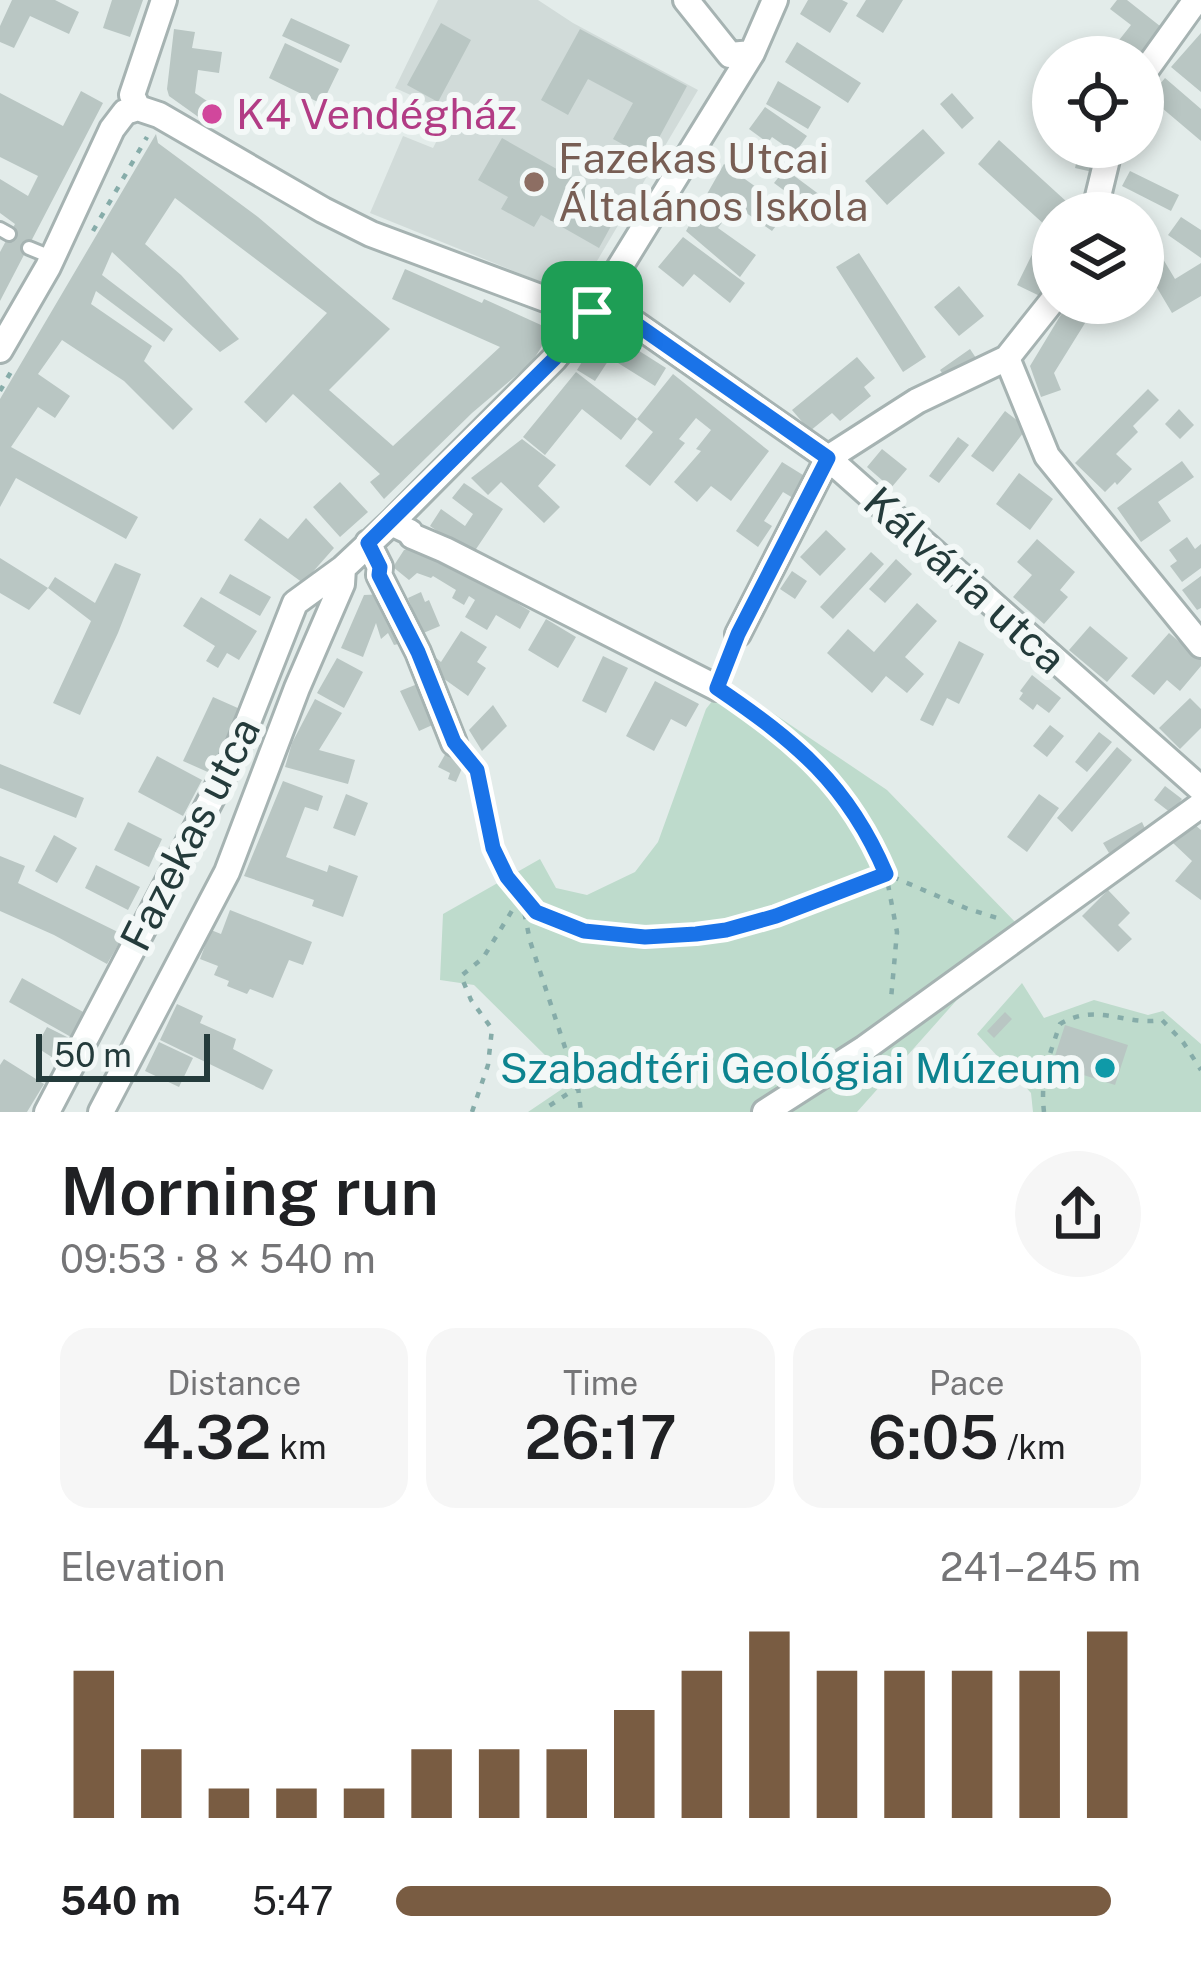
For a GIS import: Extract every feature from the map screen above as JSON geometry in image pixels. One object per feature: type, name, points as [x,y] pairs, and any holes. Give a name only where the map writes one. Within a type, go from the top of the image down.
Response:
[{"type":"street","points":[[148,112],[131,94],[164,0]]},
{"type":"street","points":[[686,0],[730,55],[752,53]]},
{"type":"street","name":"Fazekas utca","points":[[47,1112],[237,750],[296,604],[391,523],[554,359],[592,312],[752,53],[775,0]]},
{"type":"street","points":[[1164,45],[1196,0]]},
{"type":"street","points":[[0,350],[41,253],[112,129],[125,112],[148,112]]},
{"type":"street","name":"Kálvária utca","points":[[148,112],[371,234],[556,303],[636,324],[828,458],[1201,789]]},
{"type":"street","points":[[738,634],[828,458],[917,400],[1007,358],[1034,324]]},
{"type":"street","points":[[1007,358],[1047,456],[1201,645]]},
{"type":"street","points":[[391,523],[717,688]]},
{"type":"street","points":[[368,543],[454,742]]},
{"type":"street","name":"Fazekas utca","points":[[100,1112],[227,872],[342,584],[343,568]]},
{"type":"street","points":[[764,1112],[866,1048],[1201,806]]},
{"type":"path","points":[[107,208],[148,112]]},
{"type":"path","points":[[717,688],[776,729],[842,793],[871,837],[886,874],[897,932],[887,1030]]},
{"type":"path","points":[[454,742],[477,770],[493,848],[507,877],[536,912],[584,931],[645,937],[726,930],[886,874],[968,909],[1033,929]]},
{"type":"path","points":[[521,896],[530,941],[578,1087],[581,1112]]},
{"type":"path","points":[[472,1112],[488,1065],[492,1029],[461,976],[483,958],[521,896]]},
{"type":"path","points":[[1044,1112],[1045,1067],[1060,1024],[1072,1018],[1096,1012],[1146,1023],[1162,1020],[1201,1070]]},
{"type":"path","points":[[550,1112],[549,1106],[578,1087]]},
{"type":"shaded area","points":[[438,0],[538,0],[698,90],[584,283],[554,270],[546,284],[370,213],[403,136],[433,148],[451,113],[395,88]]},
{"type":"green space","points":[[727,682],[887,790],[1021,928],[857,1112],[528,1112],[562,1089],[565,1081],[553,1063],[474,985],[440,980],[443,914],[540,859],[556,888],[587,895],[635,872],[658,842],[706,709]]},
{"type":"green space","name":"Szabadtéri Geológiai Múzeum","points":[[1022,983],[1044,1018],[1094,1000],[1148,1015],[1163,1011],[1201,1044],[1201,1112],[1033,1112],[1031,1093],[977,1034]]},
{"type":"building","points":[[12,0],[55,0],[79,12],[69,34],[30,16],[14,48],[0,42],[0,26]]},
{"type":"building","points":[[112,0],[143,0],[130,37],[103,28]]},
{"type":"building","points":[[808,0],[848,3],[830,33],[800,14]]},
{"type":"building","points":[[866,0],[903,0],[883,33],[856,16]]},
{"type":"building","points":[[1117,0],[1127,0],[1165,30],[1160,36],[1122,36],[1131,25],[1110,9]]},
{"type":"building","points":[[291,18],[350,45],[341,63],[282,36]]},
{"type":"building","points":[[441,23],[471,40],[438,102],[407,85]]},
{"type":"building","points":[[174,29],[195,32],[192,48],[222,52],[219,73],[198,70],[195,93],[222,111],[211,126],[169,96]]},
{"type":"building","points":[[580,29],[687,86],[648,158],[613,139],[633,103],[588,79],[568,115],[541,100]]},
{"type":"building","points":[[1201,33],[1201,92],[1171,67]]},
{"type":"building","points":[[797,42],[861,83],[848,103],[785,62]]},
{"type":"building","points":[[285,43],[339,69],[322,104],[269,78]]},
{"type":"building","points":[[1164,79],[1201,109],[1201,141],[1164,110]]},
{"type":"building","points":[[778,81],[821,107],[808,129],[766,104]]},
{"type":"building","points":[[81,91],[103,103],[0,301],[0,252],[15,224],[0,213],[0,179],[28,196],[38,176],[0,157],[0,93],[63,126]]},
{"type":"building","points":[[952,93],[974,118],[962,129],[940,104]]},
{"type":"building","points":[[765,107],[807,136],[795,153],[772,137],[768,143],[749,129]]},
{"type":"building","points":[[923,129],[945,153],[887,205],[865,181]]},
{"type":"building","points":[[156,134],[158,143],[258,217],[390,329],[329,390],[393,446],[500,347],[392,299],[405,269],[552,330],[532,362],[384,499],[370,482],[380,474],[293,394],[266,423],[244,402],[327,313],[175,198],[145,244],[181,275],[239,339],[220,352],[112,252],[102,275],[173,329],[164,342],[96,291],[91,304],[152,346],[144,361],[193,409],[173,430],[124,381],[62,340],[38,374],[70,396],[55,418],[38,407],[11,447],[138,517],[126,539],[16,478],[0,507],[0,399]]},
{"type":"building","points":[[502,138],[622,206],[599,248],[541,215],[534,227],[501,209],[508,197],[478,180]]},
{"type":"building","points":[[999,140],[1056,192],[1032,192],[1032,213],[978,164]]},
{"type":"building","points":[[724,164],[788,210],[772,231],[735,205],[718,228],[756,255],[740,277],[686,231]]},
{"type":"building","points":[[785,169],[820,195],[809,209],[774,183]]},
{"type":"building","points":[[1130,171],[1179,195],[1171,211],[1164,207],[1164,192],[1134,192],[1122,186]]},
{"type":"building","points":[[1181,217],[1201,230],[1201,258],[1168,235]]},
{"type":"building","points":[[683,237],[745,283],[730,303],[694,274],[683,287],[658,267]]},
{"type":"building","points":[[859,253],[926,357],[903,372],[836,267]]},
{"type":"building","points":[[1032,254],[1032,292],[1017,285]]},
{"type":"building","points":[[1164,261],[1175,279],[1201,263],[1201,296],[1172,313],[1164,299]]},
{"type":"building","points":[[554,269],[577,282],[569,295],[546,283]]},
{"type":"building","points":[[959,286],[984,316],[959,336],[934,307]]},
{"type":"building","points":[[1055,324],[1084,324],[1054,373],[1061,390],[1041,397],[1030,366]]},
{"type":"building","points":[[603,328],[666,368],[655,386],[610,358],[595,381],[577,370]]},
{"type":"building","points":[[970,349],[978,361],[948,382],[940,370]]},
{"type":"building","points":[[857,357],[875,378],[864,387],[871,396],[840,421],[832,413],[810,431],[792,410]]},
{"type":"building","points":[[576,372],[637,419],[621,440],[582,409],[545,455],[523,437]]},
{"type":"building","points":[[673,374],[769,451],[731,501],[711,486],[697,502],[674,482],[701,451],[696,449],[711,430],[696,418],[679,439],[685,443],[650,486],[625,466],[653,432],[637,419]]},
{"type":"building","points":[[1148,389],[1159,400],[1133,426],[1138,432],[1116,454],[1132,469],[1105,492],[1075,463]]},
{"type":"building","points":[[1179,409],[1194,425],[1180,439],[1165,424]]},
{"type":"building","points":[[1005,411],[1027,428],[993,472],[971,456]]},
{"type":"building","points":[[958,437],[969,445],[939,483],[929,476]]},
{"type":"building","points":[[522,439],[556,465],[538,486],[560,507],[544,523],[501,482],[488,495],[471,478]]},
{"type":"building","points":[[882,449],[907,469],[891,488],[867,467]]},
{"type":"building","points":[[1182,461],[1194,477],[1158,502],[1171,521],[1141,542],[1117,508]]},
{"type":"building","points":[[782,462],[811,480],[798,501],[783,492],[764,521],[772,526],[758,547],[736,531]]},
{"type":"building","points":[[1019,473],[1053,499],[1030,530],[996,504]]},
{"type":"building","points":[[340,482],[368,512],[340,537],[313,507]]},
{"type":"building","points":[[464,483],[503,509],[472,555],[430,526],[441,509],[465,526],[473,514],[452,498]]},
{"type":"building","points":[[260,518],[288,539],[306,518],[334,548],[303,583],[244,540]]},
{"type":"building","points":[[826,530],[846,549],[820,576],[800,557]]},
{"type":"building","points":[[1187,537],[1195,549],[1201,544],[1201,568],[1182,582],[1170,566],[1177,561],[1169,550]]},
{"type":"building","points":[[1037,539],[1075,572],[1060,590],[1068,597],[1044,624],[1013,597],[1032,575],[1017,562]]},
{"type":"building","points":[[413,547],[443,559],[530,611],[520,629],[496,615],[487,630],[465,617],[475,600],[469,596],[464,605],[452,598],[456,590],[433,576],[417,573],[409,580],[393,567],[404,550]]},
{"type":"building","points":[[871,552],[884,564],[833,619],[820,607]]},
{"type":"building","points":[[0,558],[48,588],[29,610],[0,593]]},
{"type":"building","points":[[896,559],[912,574],[885,603],[869,589]]},
{"type":"building","points":[[115,563],[141,574],[80,715],[53,703],[91,621],[48,588],[55,577],[95,603]]},
{"type":"building","points":[[792,571],[807,581],[795,599],[780,589]]},
{"type":"building","points":[[230,574],[271,597],[260,616],[219,593]]},
{"type":"building","points":[[1201,576],[1201,608],[1197,610],[1182,590]]},
{"type":"building","points":[[421,592],[440,626],[421,634],[408,598]]},
{"type":"building","points":[[386,594],[407,642],[394,645],[388,633],[381,639],[376,623],[363,657],[341,648],[364,595]]},
{"type":"building","points":[[201,597],[257,631],[239,660],[227,653],[218,668],[206,661],[215,646],[183,626]]},
{"type":"building","points":[[917,603],[937,621],[905,657],[924,674],[907,693],[886,676],[872,693],[827,653],[848,629],[874,652]]},
{"type":"building","points":[[546,619],[576,637],[558,668],[528,650]]},
{"type":"building","points":[[1090,626],[1128,658],[1107,682],[1069,650]]},
{"type":"building","points":[[461,631],[487,647],[477,662],[486,668],[468,696],[426,666],[435,657],[441,662]]},
{"type":"building","points":[[1169,633],[1201,660],[1201,666],[1180,691],[1167,680],[1154,695],[1131,676]]},
{"type":"building","points":[[959,641],[984,654],[959,704],[947,698],[933,726],[920,720]]},
{"type":"building","points":[[603,656],[628,668],[606,713],[582,701]]},
{"type":"building","points":[[337,658],[363,672],[344,708],[317,693]]},
{"type":"building","points":[[1032,675],[1061,698],[1049,713],[1037,704],[1033,710],[1019,699]]},
{"type":"building","points":[[655,681],[699,704],[686,727],[671,719],[654,751],[626,736]]},
{"type":"building","points":[[420,683],[439,722],[419,731],[400,691]]},
{"type":"building","points":[[213,697],[240,709],[210,773],[183,761]]},
{"type":"building","points":[[1190,698],[1201,709],[1201,728],[1180,749],[1159,728]]},
{"type":"building","points":[[315,699],[342,713],[319,750],[355,760],[348,784],[285,767]]},
{"type":"building","points":[[493,705],[507,726],[482,751],[469,730]]},
{"type":"building","points":[[1050,725],[1064,736],[1047,757],[1033,746]]},
{"type":"building","points":[[1099,732],[1112,742],[1087,772],[1075,762]]},
{"type":"building","points":[[1117,747],[1132,760],[1072,832],[1057,818]]},
{"type":"building","points":[[447,751],[463,766],[456,782],[438,767]]},
{"type":"building","points":[[157,756],[202,780],[183,816],[138,792]]},
{"type":"building","points":[[0,764],[84,798],[76,818],[0,788]]},
{"type":"building","points":[[283,781],[323,796],[318,811],[305,807],[286,857],[327,872],[329,865],[358,876],[343,917],[312,906],[314,900],[244,876]]},
{"type":"building","points":[[1165,786],[1182,799],[1171,813],[1154,800]]},
{"type":"building","points":[[346,794],[368,803],[355,836],[333,828]]},
{"type":"building","points":[[1039,794],[1059,808],[1027,852],[1007,837]]},
{"type":"building","points":[[128,822],[162,839],[149,867],[114,850]]},
{"type":"building","points":[[1142,822],[1147,833],[1109,853],[1103,843]]},
{"type":"building","points":[[1195,825],[1201,830],[1201,900],[1175,881],[1192,861],[1173,843]]},
{"type":"building","points":[[54,835],[77,848],[57,883],[35,871]]},
{"type":"building","points":[[0,856],[25,866],[18,883],[124,935],[107,964],[0,911]]},
{"type":"building","points":[[96,865],[140,887],[128,910],[85,888]]},
{"type":"building","points":[[1108,890],[1130,913],[1118,925],[1132,939],[1118,952],[1082,916]]},
{"type":"building","points":[[230,910],[312,942],[303,965],[289,960],[273,998],[227,986],[229,981],[214,975],[218,966],[200,959],[211,930],[221,934]]},
{"type":"building","points":[[22,978],[85,1013],[71,1037],[9,1002]]},
{"type":"building","points":[[177,1004],[203,1016],[200,1023],[236,1039],[233,1049],[273,1070],[263,1090],[160,1040]]},
{"type":"building","points":[[1005,1012],[1012,1019],[994,1038],[987,1031]]},
{"type":"building","points":[[1065,1025],[1128,1045],[1115,1085],[1052,1065]]},
{"type":"building","points":[[47,1027],[71,1039],[58,1061],[36,1047]]},
{"type":"building","points":[[159,1042],[193,1058],[179,1087],[145,1071]]},
{"type":"building","points":[[4,1059],[44,1084],[27,1112],[0,1112]]},
{"type":"place","name":"K4 Vendégház","points":[[212,114]]},
{"type":"place","name":"Fazekas Utcai Általános Iskola","points":[[534,182]]},
{"type":"place","name":"Szabadtéri Geológiai Múzeum","points":[[1105,1068]]},
{"type":"route","points":[[592,312],[636,324],[828,458],[738,634],[717,688],[776,729],[842,793],[871,837],[886,874],[726,930],[645,937],[584,931],[558,923],[536,912],[507,877],[493,848],[477,770],[454,742],[368,543],[554,359],[592,312]]}]
